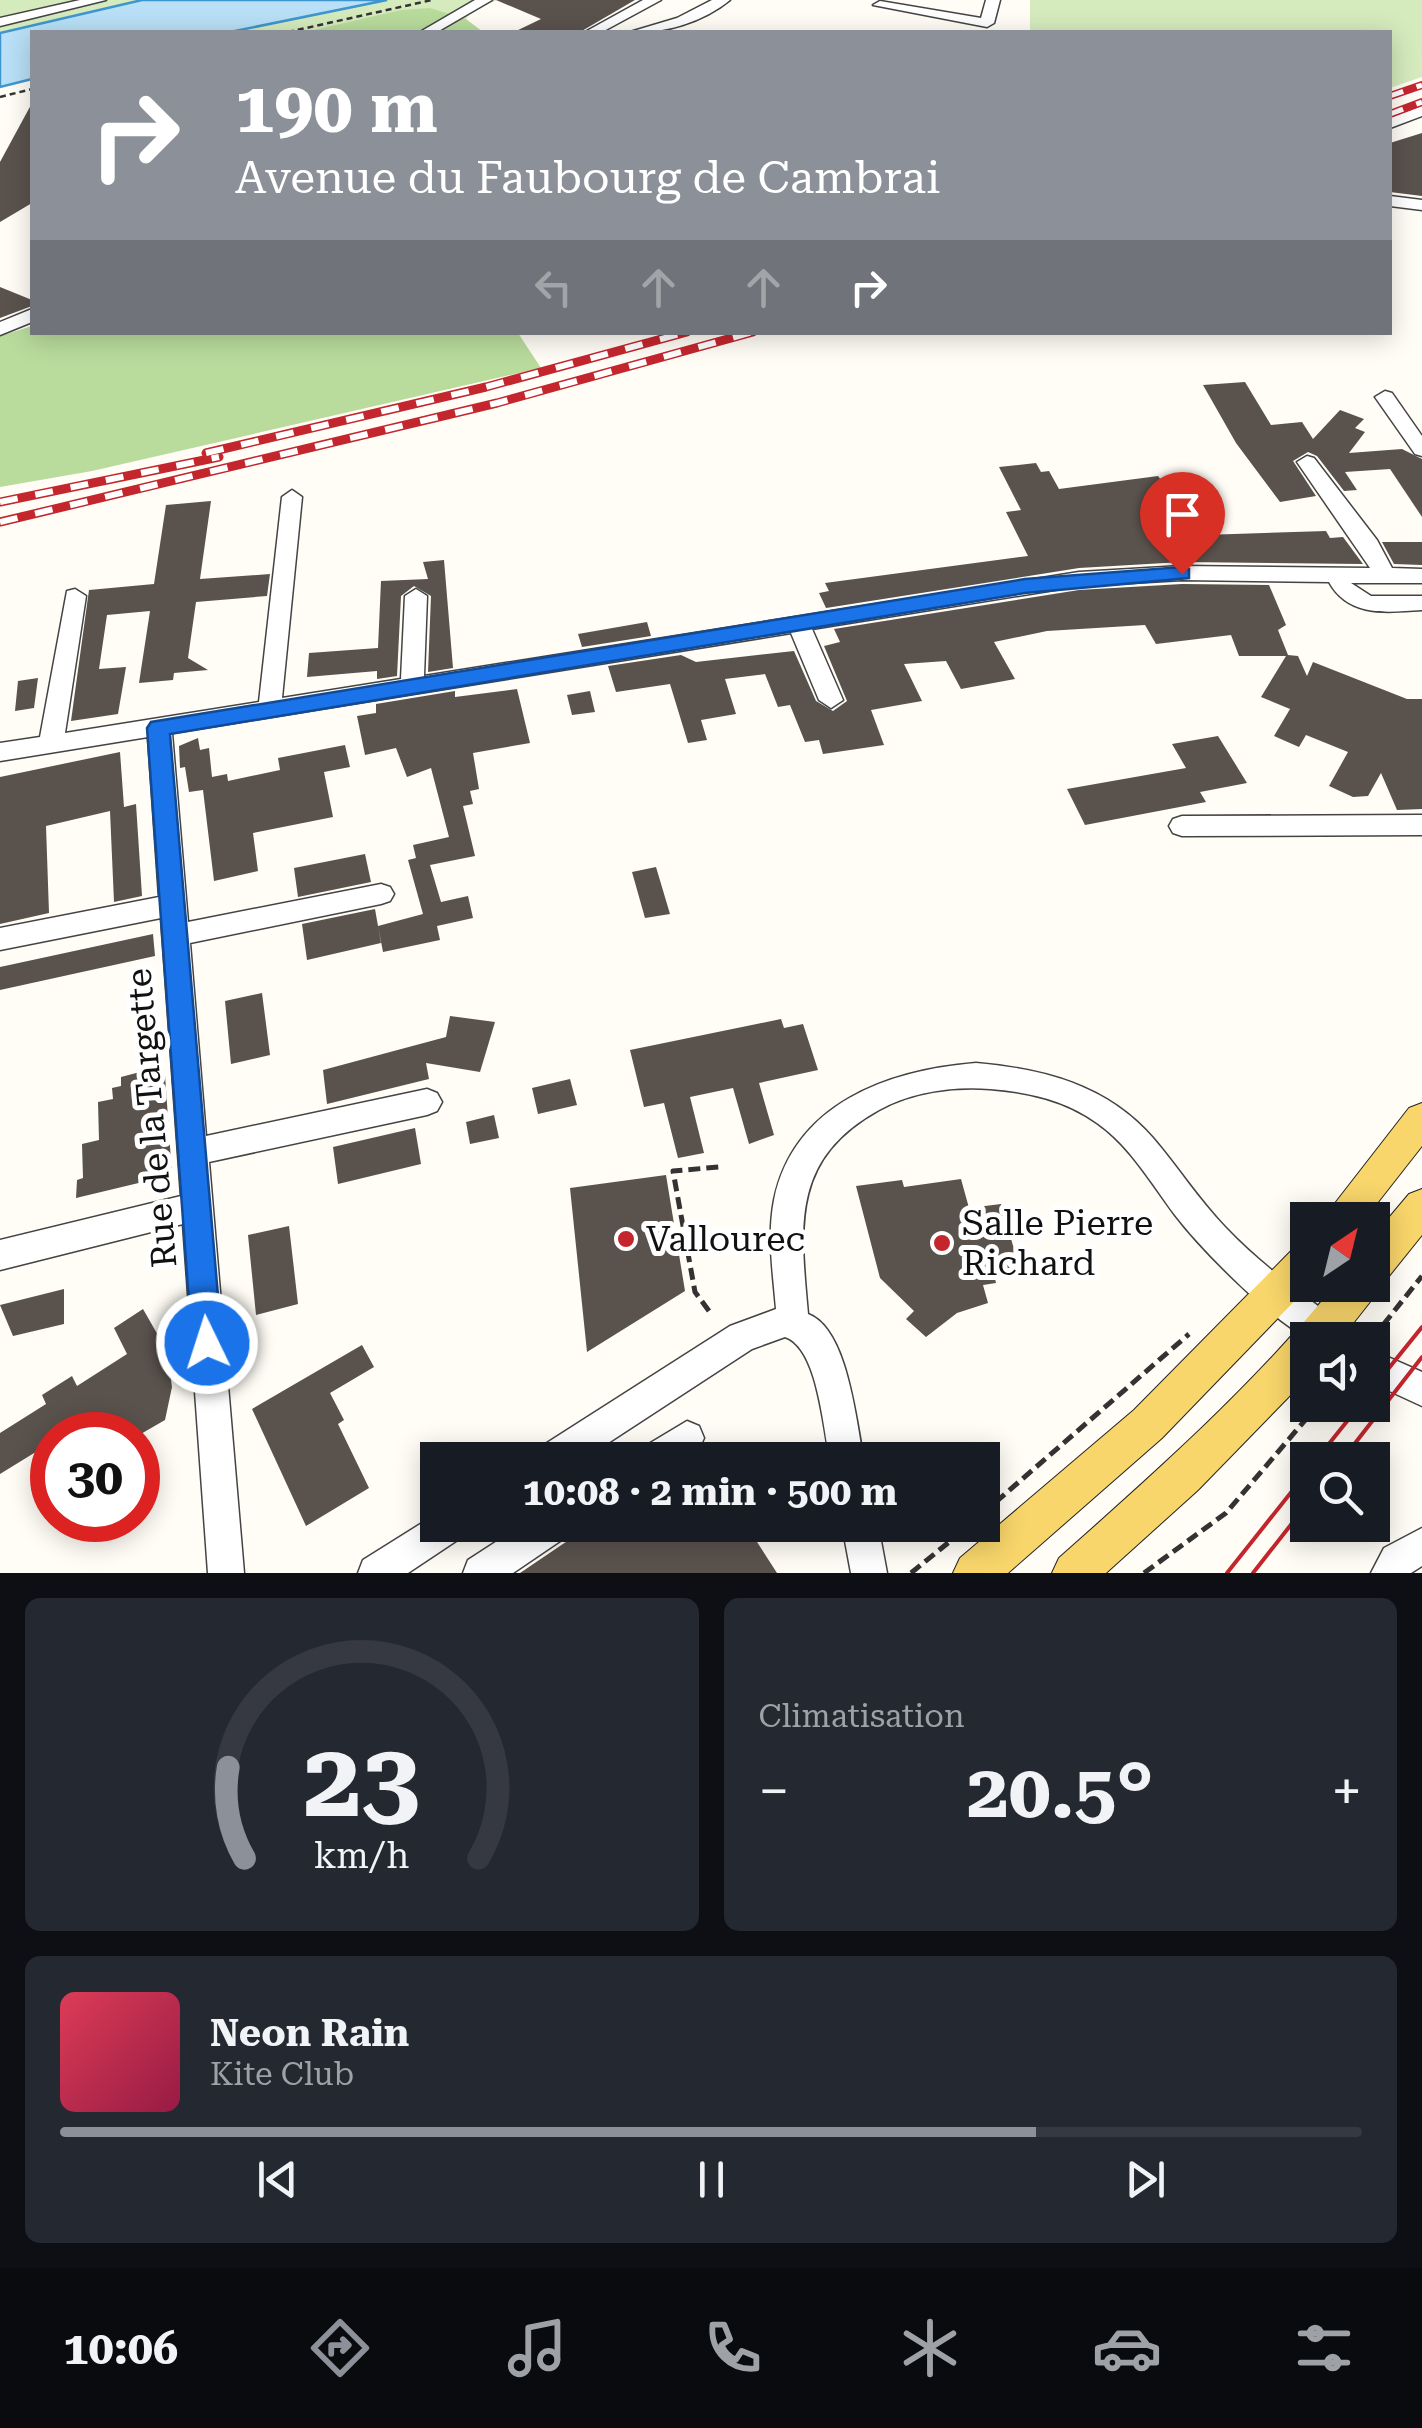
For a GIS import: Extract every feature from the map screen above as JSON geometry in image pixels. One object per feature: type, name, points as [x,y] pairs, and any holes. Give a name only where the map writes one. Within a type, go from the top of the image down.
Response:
[{"type":"main road","points":[[1356,1202],[1422,1120]]},
{"type":"main road","points":[[1390,1246],[1422,1206]]},
{"type":"main road","points":[[974,1573],[1107,1462],[1290,1280]]},
{"type":"main road","points":[[1074,1573],[1170,1487],[1290,1370]]},
{"type":"street","points":[[0,22],[99,0]]},
{"type":"street","points":[[430,30],[485,0]]},
{"type":"street","points":[[596,30],[648,4],[674,26],[723,0]]},
{"type":"street","points":[[880,6],[986,24],[993,0]]},
{"type":"street","points":[[1392,121],[1422,111]]},
{"type":"street","points":[[1392,201],[1422,205]]},
{"type":"street","points":[[0,329],[30,316]]},
{"type":"street","points":[[1385,397],[1422,450]]},
{"type":"street","points":[[1307,462],[1369,545],[1385,576]]},
{"type":"street","points":[[272,710],[270,684],[292,496]]},
{"type":"street","points":[[1336,575],[1342,592],[1356,602],[1422,603]]},
{"type":"street","points":[[0,752],[1095,578],[1422,576]]},
{"type":"street","points":[[51,744],[74,596]]},
{"type":"street","points":[[412,688],[416,596]]},
{"type":"street","points":[[799,625],[831,700]]},
{"type":"street","name":"Rue de la Targette","points":[[158,728],[225,1567]]},
{"type":"street","points":[[1182,826],[1422,825]]},
{"type":"street","points":[[0,939],[380,894]]},
{"type":"street","points":[[792,1322],[788,1220],[801,1166],[830,1128],[888,1090],[959,1077],[1003,1077],[1042,1084],[1093,1104],[1120,1123],[1214,1237],[1304,1322]]},
{"type":"street","points":[[192,1152],[427,1102]]},
{"type":"street","points":[[0,1256],[196,1206]]},
{"type":"street","points":[[579,1442],[742,1336],[777,1322],[792,1322],[811,1334],[824,1355],[843,1442]]},
{"type":"street","points":[[1390,1375],[1422,1390]]},
{"type":"street","points":[[681,1442],[687,1438]]},
{"type":"street","points":[[376,1573],[424,1542]]},
{"type":"street","points":[[481,1573],[528,1542]]},
{"type":"street","points":[[863,1542],[869,1573]]},
{"type":"street","points":[[1388,1573],[1397,1561],[1422,1546]]},
{"type":"path","points":[[297,30],[432,0]]},
{"type":"path","points":[[0,97],[30,90]]},
{"type":"path","points":[[710,1311],[694,1292],[672,1170],[718,1167]]},
{"type":"path","points":[[1385,1322],[1422,1276]]},
{"type":"path","points":[[1000,1498],[1197,1327]]},
{"type":"path","points":[[1144,1573],[1226,1513],[1304,1422]]},
{"type":"path","points":[[910,1573],[949,1542]]},
{"type":"green space","points":[[0,0],[142,0],[0,33]]},
{"type":"green space","points":[[387,0],[497,0],[471,12],[466,19],[403,12],[318,30],[240,30]]},
{"type":"green space","points":[[1030,0],[1422,0],[1422,77],[1392,87],[1392,30],[1030,30]]},
{"type":"green space","points":[[430,8],[466,19],[480,30],[314,30],[401,10]]},
{"type":"green space","points":[[30,327],[30,335],[519,335],[541,368],[92,471],[0,487],[0,336]]},
{"type":"water","points":[[142,0],[387,0],[240,30],[30,30],[30,80],[0,87],[0,33]]},
{"type":"building","points":[[496,0],[635,0],[583,30],[518,30],[541,19]]},
{"type":"building","points":[[30,107],[30,204],[0,222],[0,162]]},
{"type":"building","points":[[1422,133],[1422,196],[1392,192],[1392,142]]},
{"type":"building","points":[[0,287],[30,299],[30,307],[0,318]]},
{"type":"building","points":[[1245,382],[1271,425],[1302,422],[1313,439],[1340,410],[1364,419],[1355,428],[1365,432],[1349,453],[1402,449],[1422,459],[1422,517],[1390,469],[1345,472],[1357,490],[1344,491],[1317,456],[1308,452],[1293,461],[1316,496],[1280,502],[1236,443],[1203,385]]},
{"type":"building","points":[[1036,463],[1041,472],[1049,471],[1059,489],[1158,476],[1203,535],[1326,531],[1330,538],[1343,537],[1363,564],[1182,562],[1079,568],[826,608],[819,593],[829,591],[825,583],[1028,556],[1006,512],[1021,510],[999,467]]},
{"type":"building","points":[[211,501],[200,579],[270,574],[267,596],[196,602],[188,658],[208,670],[174,673],[173,680],[139,683],[150,611],[107,615],[99,669],[126,667],[118,714],[71,721],[89,590],[154,584],[166,505]]},
{"type":"building","points":[[1382,542],[1422,542],[1422,565],[1394,564]]},
{"type":"building","points":[[444,560],[453,668],[428,672],[431,596],[414,586],[401,596],[397,676],[377,679],[377,671],[307,677],[309,653],[378,648],[381,581],[428,579],[423,562]]},
{"type":"building","points":[[1182,584],[1269,585],[1286,625],[1278,630],[1288,655],[1298,656],[1307,676],[1313,662],[1407,699],[1422,699],[1422,809],[1397,810],[1381,773],[1368,796],[1353,797],[1329,786],[1348,752],[1306,735],[1299,747],[1274,736],[1290,709],[1261,697],[1286,656],[1239,656],[1231,635],[1156,644],[1145,625],[1047,631],[994,642],[1015,679],[961,689],[946,661],[904,664],[922,701],[871,710],[884,745],[823,754],[819,740],[805,742],[790,705],[778,707],[765,674],[725,679],[736,714],[701,720],[707,740],[688,743],[670,684],[616,692],[608,666],[681,655],[696,662],[794,651],[816,701],[833,711],[847,701],[824,646],[840,642],[834,629],[1079,590]]},
{"type":"building","points":[[647,622],[651,636],[582,647],[578,634]]},
{"type":"building","points":[[38,678],[34,708],[15,711],[18,681]]},
{"type":"building","points":[[517,689],[530,743],[473,753],[479,789],[470,791],[473,804],[463,806],[475,856],[430,865],[441,902],[468,896],[473,918],[437,926],[440,940],[383,952],[378,926],[423,914],[408,860],[416,858],[413,845],[449,837],[431,768],[407,777],[396,748],[365,755],[357,716],[376,713],[376,704],[455,691],[455,697]]},
{"type":"building","points":[[590,691],[595,712],[572,715],[567,695]]},
{"type":"building","points":[[1218,736],[1247,783],[1200,792],[1206,802],[1085,825],[1067,789],[1186,768],[1172,744]]},
{"type":"building","points":[[198,738],[200,750],[209,748],[212,777],[227,774],[228,781],[280,770],[278,758],[345,745],[350,767],[324,772],[333,817],[253,833],[258,871],[214,881],[203,790],[189,792],[185,767],[180,768],[179,746]]},
{"type":"building","points":[[120,752],[124,807],[136,804],[142,896],[114,902],[110,811],[46,826],[49,913],[0,924],[0,777]]},
{"type":"building","points":[[365,854],[371,882],[298,897],[294,868]]},
{"type":"building","points":[[656,867],[670,914],[645,918],[632,872]]},
{"type":"building","points":[[375,909],[381,943],[307,960],[302,924]]},
{"type":"building","points":[[153,934],[155,956],[0,990],[0,967]]},
{"type":"building","points":[[262,993],[270,1055],[231,1064],[225,1001]]},
{"type":"building","points":[[450,1016],[495,1022],[480,1072],[426,1063],[429,1079],[327,1104],[323,1070],[446,1037]]},
{"type":"building","points":[[781,1019],[784,1028],[803,1024],[818,1070],[759,1083],[774,1135],[749,1144],[733,1088],[690,1097],[704,1153],[678,1158],[664,1103],[644,1107],[630,1050]]},
{"type":"building","points":[[140,1072],[140,1081],[165,1075],[172,1175],[76,1198],[77,1180],[83,1178],[82,1144],[99,1140],[98,1102],[113,1099],[112,1088],[121,1086],[121,1077]]},
{"type":"building","points":[[570,1079],[577,1105],[538,1114],[532,1088]]},
{"type":"building","points":[[494,1115],[499,1138],[470,1144],[466,1122]]},
{"type":"building","points":[[415,1128],[421,1164],[338,1184],[333,1147]]},
{"type":"building","name":"Vallourec","points":[[666,1175],[685,1291],[587,1352],[570,1188]]},
{"type":"building","name":"Salle Pierre Richard","points":[[961,1179],[969,1208],[1001,1204],[1020,1270],[994,1274],[996,1283],[983,1285],[988,1303],[957,1313],[926,1337],[906,1319],[914,1311],[880,1278],[856,1186],[902,1180],[904,1187]]},
{"type":"building","points":[[289,1226],[298,1304],[256,1315],[248,1235]]},
{"type":"building","points":[[64,1289],[64,1324],[13,1336],[0,1305]]},
{"type":"building","points":[[143,1309],[167,1351],[172,1387],[165,1420],[160,1423],[160,1412],[33,1412],[46,1404],[42,1395],[72,1376],[77,1386],[127,1354],[114,1328]]},
{"type":"building","points":[[362,1345],[374,1367],[330,1393],[344,1420],[338,1424],[369,1488],[306,1526],[252,1409]]},
{"type":"building","points":[[30,1414],[30,1456],[0,1474],[0,1433]]},
{"type":"building","points":[[566,1542],[757,1542],[777,1573],[520,1573]]},
{"type":"tram line","points":[[1390,1367],[1422,1327]]},
{"type":"tram line","points":[[1356,1442],[1422,1357]]},
{"type":"tram line","points":[[1330,1442],[1346,1422]]},
{"type":"tram line","points":[[1227,1573],[1290,1494]]},
{"type":"tram line","points":[[1253,1573],[1290,1526]]},
{"type":"railway","points":[[1392,95],[1422,85]]},
{"type":"railway","points":[[1392,113],[1422,102]]},
{"type":"railway","points":[[206,453],[486,387],[676,335]]},
{"type":"railway","points":[[0,522],[497,403],[742,335]]},
{"type":"railway","points":[[0,502],[219,457]]},
{"type":"place","name":"Vallourec","points":[[626,1239]]},
{"type":"place","name":"Salle Pierre Richard","points":[[942,1243]]},
{"type":"route","points":[[207,1343],[158,728],[568,664],[1025,586],[1112,576],[1182,574]]}]
